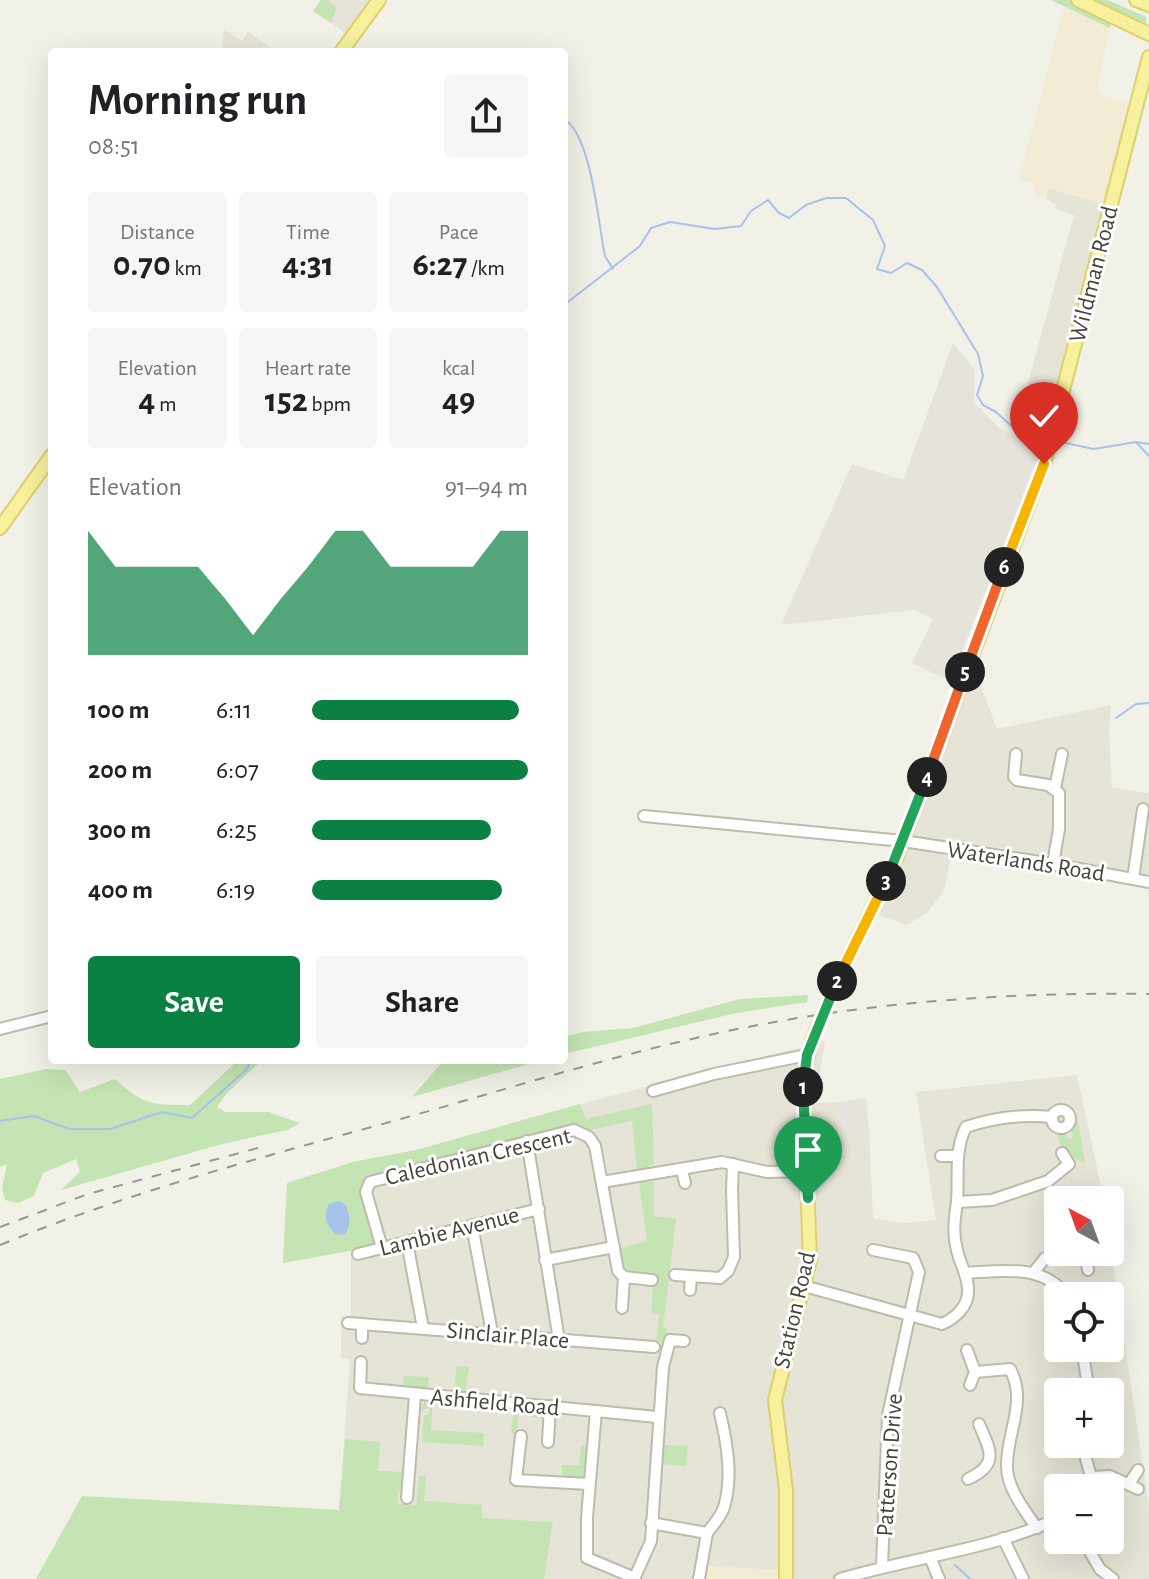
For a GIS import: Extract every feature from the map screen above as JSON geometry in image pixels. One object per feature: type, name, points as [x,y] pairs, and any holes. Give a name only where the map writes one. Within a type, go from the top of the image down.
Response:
[{"type":"main road","points":[[344,48],[379,0]]},
{"type":"main road","points":[[1078,0],[1149,34]]},
{"type":"main road","points":[[1136,0],[1149,5]]},
{"type":"main road","name":"Wildman Road","points":[[812,1041],[903,841],[1049,447],[1149,57]]},
{"type":"main road","points":[[0,528],[48,461]]},
{"type":"main road","name":"Station Road","points":[[786,1579],[786,1490],[775,1400],[776,1385],[804,1286],[810,1248],[803,1073],[812,1041]]},
{"type":"street","points":[[1016,754],[1014,777],[1017,780],[1055,788],[1059,793],[1059,829],[1053,864]]},
{"type":"street","points":[[1055,788],[1062,754]]},
{"type":"street","points":[[1133,879],[1143,809]]},
{"type":"street","name":"Waterlands Road","points":[[644,816],[903,841],[1149,882]]},
{"type":"street","points":[[0,1029],[48,1017]]},
{"type":"street","points":[[653,1091],[714,1074],[807,1055]]},
{"type":"street","points":[[804,1286],[910,1317],[942,1324],[952,1320],[969,1295],[957,1253],[953,1224],[961,1136],[966,1127],[994,1118],[1028,1115],[1052,1117]]},
{"type":"street","name":"Caledonian Crescent","points":[[382,1248],[366,1192],[370,1182],[569,1130],[584,1133],[595,1146],[618,1271],[624,1277],[622,1308]]},
{"type":"street","points":[[527,1141],[559,1340]]},
{"type":"street","points":[[957,1202],[992,1200],[1048,1181],[1074,1165],[1062,1153]]},
{"type":"street","points":[[941,1156],[958,1156]]},
{"type":"street","points":[[602,1182],[722,1162],[767,1172],[806,1171]]},
{"type":"street","points":[[675,1275],[720,1278],[732,1265],[733,1164]]},
{"type":"street","points":[[682,1170],[685,1183]]},
{"type":"street","name":"Lambie Avenue","points":[[358,1254],[539,1209]]},
{"type":"street","points":[[472,1225],[492,1333]]},
{"type":"street","points":[[407,1242],[423,1328]]},
{"type":"street","points":[[545,1260],[614,1247]]},
{"type":"street","name":"Patterson Drive","points":[[873,1250],[913,1258],[919,1272],[888,1415],[882,1566]]},
{"type":"street","points":[[1033,1273],[1044,1259]]},
{"type":"street","points":[[1087,1266],[1088,1270]]},
{"type":"street","points":[[965,1273],[1016,1270],[1045,1276],[1052,1282]]},
{"type":"street","points":[[624,1277],[652,1280]]},
{"type":"street","points":[[690,1290],[691,1277]]},
{"type":"street","name":"Sinclair Place","points":[[348,1323],[654,1347]]},
{"type":"street","points":[[362,1324],[362,1338]]},
{"type":"street","points":[[596,1411],[589,1484],[587,1558],[635,1578],[651,1541],[661,1375],[671,1334],[684,1341]]},
{"type":"street","points":[[967,1350],[975,1372],[970,1385]]},
{"type":"street","name":"Ashfield Road","points":[[361,1362],[360,1388],[657,1417]]},
{"type":"street","points":[[975,1372],[1010,1369],[1014,1376],[1019,1404],[1006,1467],[1011,1484],[1037,1528]]},
{"type":"street","points":[[407,1498],[415,1395]]},
{"type":"street","points":[[548,1442],[550,1406]]},
{"type":"street","points":[[699,1579],[707,1533],[724,1509],[728,1445],[720,1413]]},
{"type":"street","points":[[968,1479],[989,1462],[991,1453],[979,1424]]},
{"type":"street","points":[[521,1436],[516,1480],[589,1484]]},
{"type":"street","points":[[991,1453],[1009,1454]]},
{"type":"street","points":[[1124,1482],[1134,1487],[1138,1470]]},
{"type":"street","points":[[651,1523],[707,1533]]},
{"type":"street","points":[[840,1579],[1044,1525]]},
{"type":"street","points":[[1003,1538],[1023,1579]]},
{"type":"street","points":[[1091,1554],[1100,1569],[1113,1578],[1119,1565]]},
{"type":"street","points":[[930,1557],[939,1579]]},
{"type":"shaded area","points":[[321,0],[379,0],[352,37],[313,11]]},
{"type":"shaded area","points":[[1064,7],[1110,28],[1096,93],[1130,104],[1104,204],[1048,188],[1046,199],[1034,194],[1034,184],[1019,178]]},
{"type":"shaded area","points":[[224,29],[242,41],[248,32],[272,48],[222,48]]},
{"type":"shaded area","points":[[1048,188],[1104,204],[1046,434],[1018,419],[1074,215],[1055,209],[1056,204],[1046,199]]},
{"type":"shaded area","points":[[953,343],[975,370],[974,402],[999,428],[1043,449],[950,681],[912,663],[933,619],[914,610],[781,625],[852,464],[903,480]]},
{"type":"shaded area","points":[[972,671],[976,673],[997,729],[1111,705],[1112,788],[1149,793],[1149,886],[951,857],[944,891],[926,914],[906,925],[874,913]]},
{"type":"shaded area","points":[[825,1041],[815,1103],[839,1102],[840,1132],[869,1130],[873,1219],[905,1223],[936,1220],[916,1092],[1077,1075],[1101,1186],[1044,1186],[1044,1266],[1113,1266],[1116,1282],[1044,1282],[1044,1362],[1124,1362],[1124,1338],[1149,1507],[1149,1579],[544,1579],[553,1522],[339,1510],[350,1359],[341,1358],[341,1316],[351,1317],[351,1251],[283,1263],[287,1183],[353,1162],[416,1150]]},
{"type":"shaded area","points":[[866,1098],[869,1130],[840,1132],[839,1102]]},
{"type":"shaded area","points":[[541,1417],[561,1419],[558,1450],[541,1447]]},
{"type":"shaded area","points":[[706,1566],[782,1570],[781,1579],[703,1579]]},
{"type":"green space","points":[[321,0],[328,0],[337,8],[331,23],[313,11]]},
{"type":"green space","points":[[1051,0],[1069,0],[1111,23],[1110,28]]},
{"type":"green space","points":[[1088,0],[1108,0],[1146,17],[1147,25],[1144,27]]},
{"type":"green space","points":[[808,995],[807,1002],[736,1013],[568,1053],[568,1036],[633,1028],[740,999]]},
{"type":"green space","points":[[234,1064],[258,1064],[217,1107],[225,1112],[268,1112],[300,1123],[287,1130],[222,1144],[61,1190],[80,1172],[76,1159],[43,1173],[34,1196],[18,1203],[5,1200],[2,1188],[7,1164],[0,1167],[0,1079],[46,1069],[65,1070],[80,1092],[115,1079],[149,1102],[190,1105]]},
{"type":"green space","points":[[441,1064],[529,1064],[412,1097]]},
{"type":"green space","points":[[580,1104],[586,1119],[652,1104],[654,1164],[649,1165],[649,1169],[637,1170],[632,1121],[368,1178],[362,1187],[376,1240],[370,1247],[283,1263],[287,1183],[353,1162],[416,1150]]},
{"type":"green space","points":[[1075,1116],[1085,1163],[1066,1152],[1057,1134],[1065,1133],[1069,1139],[1074,1136],[1070,1130]]},
{"type":"green space","points":[[639,1182],[654,1182],[654,1216],[676,1219],[663,1327],[667,1328],[665,1343],[656,1341],[659,1314],[651,1313],[654,1273],[623,1270],[621,1263],[621,1248],[647,1241]]},
{"type":"green space","points":[[456,1366],[469,1367],[465,1394],[455,1393]]},
{"type":"green space","points":[[404,1376],[429,1377],[428,1390],[403,1388]]},
{"type":"green space","points":[[433,1401],[431,1430],[484,1433],[483,1446],[422,1442],[424,1415],[429,1415],[430,1408],[421,1410],[421,1406]]},
{"type":"green space","points":[[514,1409],[546,1412],[545,1418],[518,1415],[517,1435],[511,1433]]},
{"type":"green space","points":[[345,1439],[380,1442],[378,1471],[406,1472],[404,1492],[398,1492],[398,1504],[416,1505],[419,1477],[426,1475],[424,1501],[482,1505],[482,1518],[553,1522],[544,1579],[36,1579],[82,1496],[339,1510]]},
{"type":"green space","points":[[581,1445],[588,1446],[586,1479],[562,1478],[562,1465],[579,1465]]},
{"type":"green space","points":[[663,1445],[688,1446],[686,1466],[661,1464]]},
{"type":"water","points":[[339,1201],[346,1205],[349,1217],[344,1235],[335,1234],[326,1217],[329,1204]]},
{"type":"waterway","points":[[568,123],[574,128],[587,161],[605,256],[613,269]]},
{"type":"waterway","points":[[568,302],[640,246],[651,228],[670,222],[715,229],[741,226],[751,211],[768,200],[779,213],[789,218],[806,205],[826,198],[846,198],[873,220],[885,246],[877,269],[891,273],[907,263],[922,270],[937,287],[978,354],[983,376],[977,395],[983,405],[1017,431],[1046,439]]},
{"type":"waterway","points":[[1056,441],[1094,449],[1136,442],[1149,444]]},
{"type":"waterway","points":[[1136,442],[1149,456]]},
{"type":"waterway","points":[[1116,718],[1136,704],[1149,703]]},
{"type":"waterway","points":[[0,1121],[34,1116],[69,1129],[110,1129],[162,1112],[192,1118],[250,1064]]},
{"type":"waterway","points":[[955,1565],[970,1579]]},
{"type":"railway","points":[[0,1245],[98,1208],[197,1176],[574,1069],[708,1035],[802,1017],[900,1004],[1049,995],[1149,994]]},
{"type":"railway","points":[[0,1227],[88,1194],[258,1148]]},
{"type":"route","points":[[808,1198],[803,1099],[807,1055],[838,979],[896,859],[1044,464]]}]
